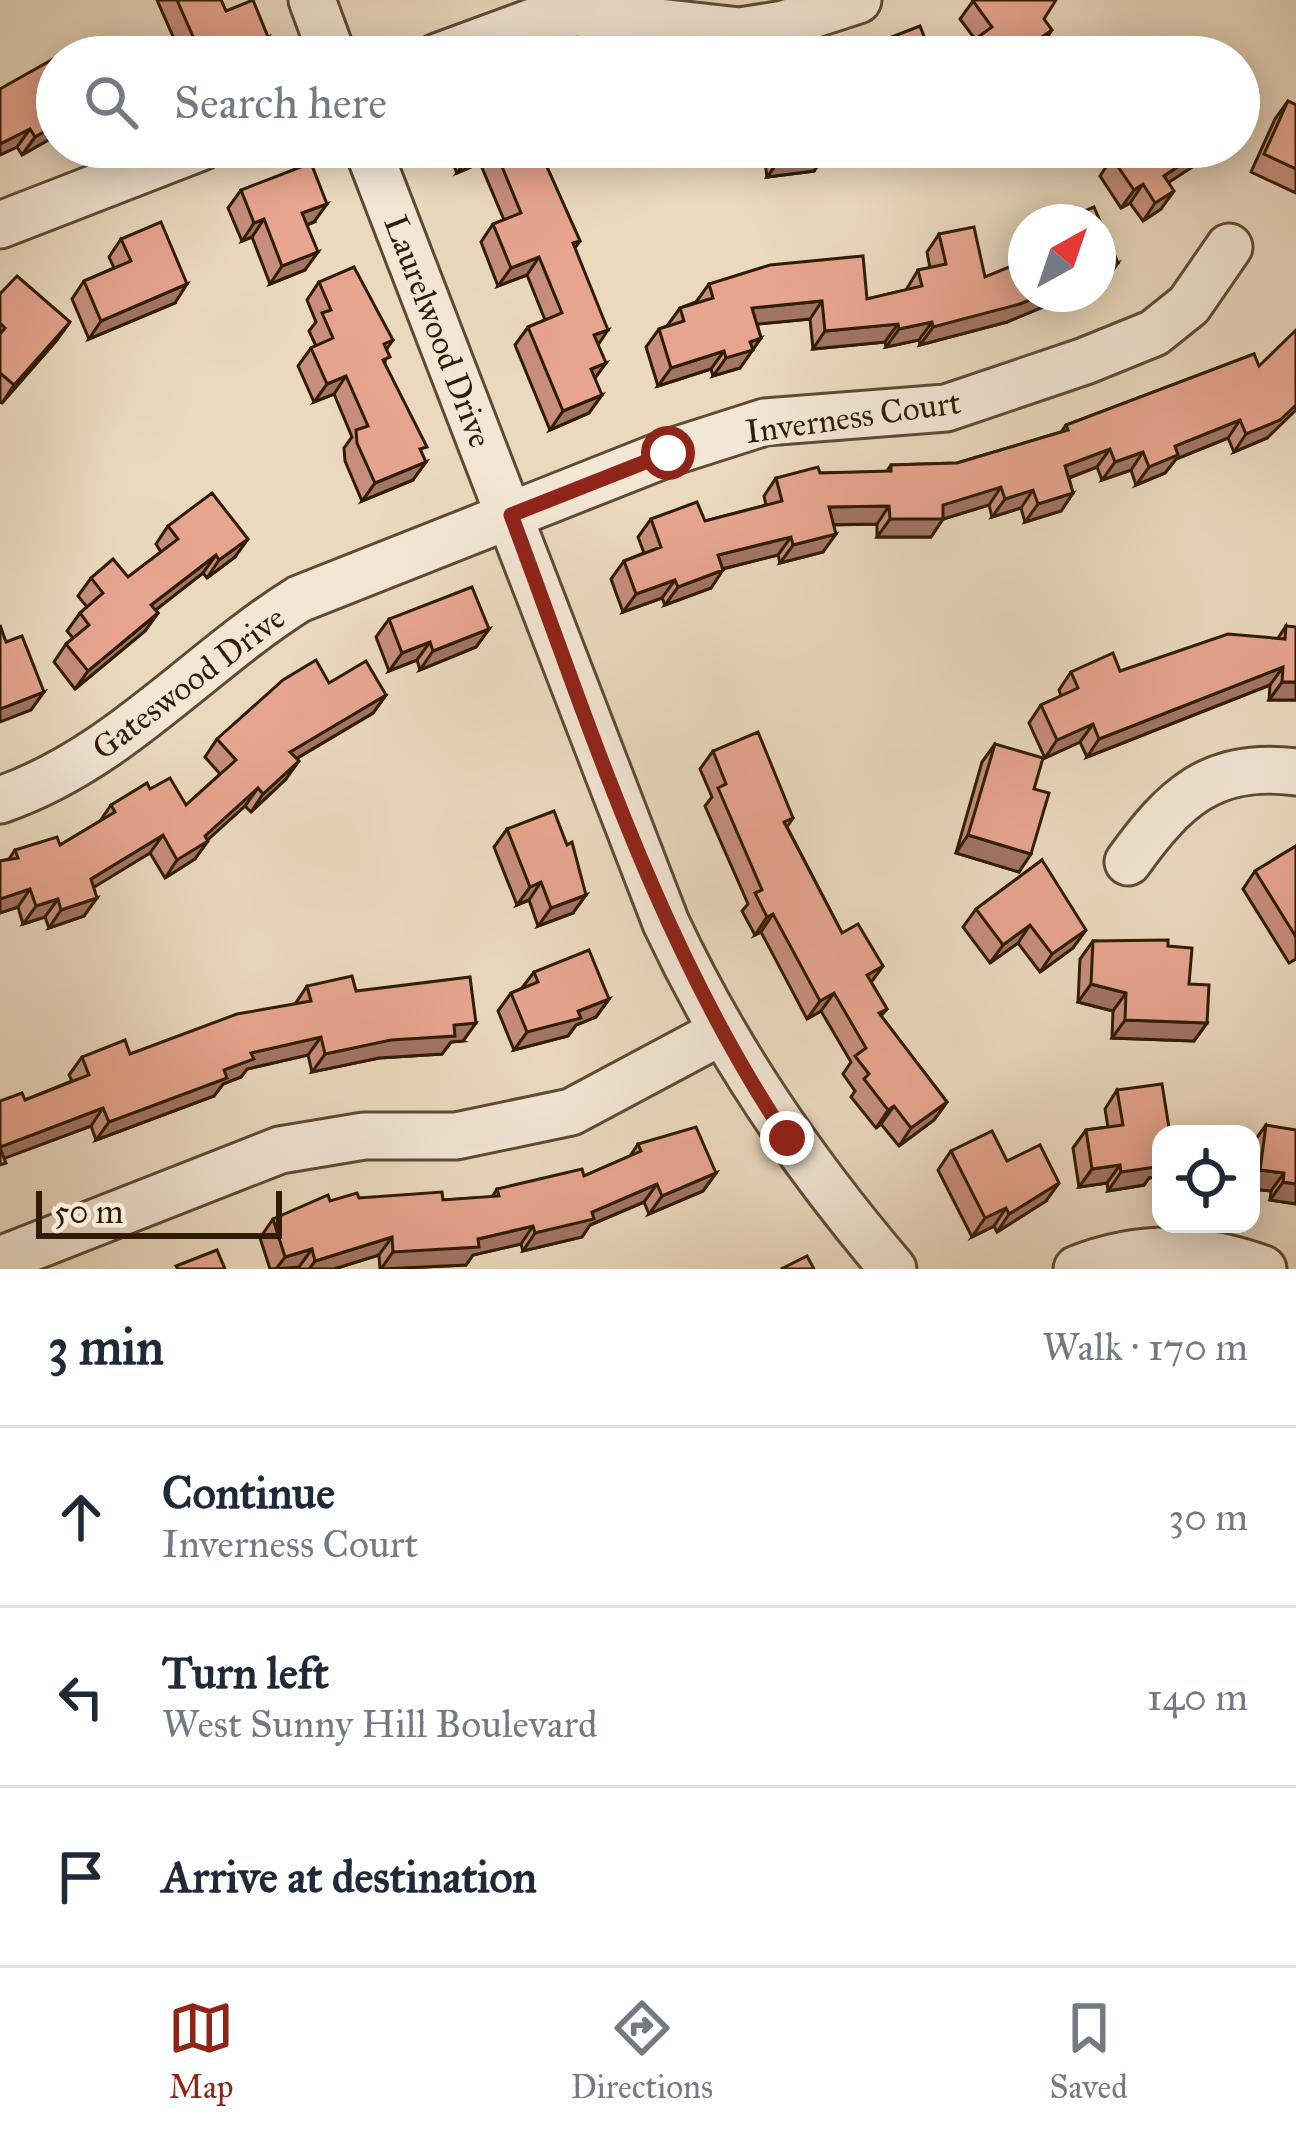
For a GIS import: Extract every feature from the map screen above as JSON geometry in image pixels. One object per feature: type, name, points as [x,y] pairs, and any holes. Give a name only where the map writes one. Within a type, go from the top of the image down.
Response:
[{"type":"street","points":[[312,0],[325,36]]},
{"type":"street","points":[[494,36],[576,13],[740,32],[784,24],[858,0]]},
{"type":"street","points":[[0,225],[147,168]]},
{"type":"street","name":"Laurelwood Drive","points":[[375,168],[646,876],[719,1033],[787,1138],[893,1269]]},
{"type":"street","name":"Inverness Court","points":[[511,515],[765,422],[946,408],[1085,361],[1154,333],[1172,319],[1189,305],[1229,247]]},
{"type":"street","name":"Gateswood Drive","points":[[0,800],[76,766],[127,733],[251,629],[299,599],[511,515]]},
{"type":"street","points":[[1128,862],[1172,805],[1210,781],[1238,770],[1296,772]]},
{"type":"street","points":[[0,1260],[60,1255],[280,1150],[364,1136],[456,1136],[571,1112],[719,1033]]},
{"type":"street","points":[[1077,1269],[1136,1250],[1225,1255],[1263,1269]]},
{"type":"building","points":[[177,0],[221,0],[226,11],[253,0],[268,36],[193,36]]},
{"type":"building","points":[[1056,0],[1044,19],[1052,30],[1043,36],[980,36],[992,27],[973,1]]},
{"type":"building","points":[[920,26],[924,36],[894,36]]},
{"type":"building","points":[[36,69],[36,136],[30,129],[0,144],[0,89]]},
{"type":"building","points":[[1288,101],[1296,105],[1296,169],[1264,154]]},
{"type":"building","points":[[298,168],[313,168],[327,204],[302,213],[318,252],[282,266],[264,219],[254,223],[241,190]]},
{"type":"building","points":[[503,168],[547,168],[580,241],[573,243],[608,330],[594,335],[606,363],[591,369],[602,395],[563,411],[528,327],[562,313],[539,257],[511,268],[493,224],[521,213]]},
{"type":"building","points":[[1119,168],[1176,168],[1164,176],[1174,191],[1155,203],[1143,184],[1134,190]]},
{"type":"building","points":[[161,222],[187,284],[101,321],[84,281],[131,261],[121,239]]},
{"type":"building","points":[[974,227],[985,277],[1008,267],[1008,307],[933,327],[932,322],[899,329],[898,324],[825,331],[822,301],[752,308],[761,338],[750,342],[753,350],[726,358],[724,351],[671,368],[659,329],[684,321],[680,308],[713,298],[709,284],[770,265],[863,256],[867,299],[922,286],[918,270],[946,264],[939,234]]},
{"type":"building","points":[[354,267],[393,340],[384,344],[390,357],[383,360],[427,447],[420,449],[426,462],[375,483],[357,443],[356,430],[368,426],[346,376],[327,384],[311,348],[333,338],[322,313],[331,310],[319,282]]},
{"type":"building","points":[[17,276],[70,322],[14,385],[0,373],[0,334],[5,328],[0,323],[0,294]]},
{"type":"building","points":[[1296,330],[1296,405],[1280,420],[1246,434],[1240,420],[1175,446],[1178,455],[1149,467],[1143,452],[1115,462],[1110,449],[1065,466],[1073,493],[1038,504],[1033,490],[1005,499],[1001,487],[943,505],[943,519],[890,519],[889,506],[829,507],[836,534],[793,545],[791,537],[718,555],[723,570],[678,587],[675,580],[636,594],[624,561],[661,547],[651,519],[697,502],[705,521],[782,501],[776,478],[818,467],[820,473],[891,471],[891,465],[957,463],[1068,430],[1066,425],[1254,354],[1259,366]]},
{"type":"building","points":[[212,493],[248,539],[219,560],[216,555],[151,605],[158,613],[88,671],[66,644],[89,625],[80,613],[103,593],[91,578],[113,559],[128,577],[178,539],[168,526]]},
{"type":"building","points":[[472,587],[489,629],[433,651],[430,642],[402,653],[389,619]]},
{"type":"building","points":[[0,625],[6,642],[22,636],[44,692],[0,709]]},
{"type":"building","points":[[1286,626],[1296,627],[1296,682],[1282,682],[1283,667],[1099,739],[1093,724],[1057,740],[1041,705],[1078,688],[1071,672],[1113,653],[1120,671],[1228,634],[1285,639]]},
{"type":"building","points":[[316,660],[329,683],[366,661],[386,695],[290,752],[299,761],[263,794],[258,788],[205,836],[208,841],[177,860],[163,835],[91,879],[97,898],[61,910],[58,899],[36,906],[30,889],[0,899],[0,861],[18,858],[15,850],[57,837],[60,845],[115,812],[111,805],[147,783],[150,789],[170,778],[186,805],[236,760],[217,739],[283,680]]},
{"type":"building","points":[[758,732],[793,818],[784,822],[842,933],[858,924],[883,966],[867,975],[887,1009],[879,1013],[947,1102],[911,1128],[894,1106],[888,1110],[864,1079],[869,1074],[855,1056],[866,1048],[834,993],[820,1001],[773,914],[767,917],[755,893],[762,890],[718,788],[726,784],[713,751]]},
{"type":"building","points":[[995,744],[1043,758],[1034,789],[1049,793],[1031,854],[968,835]]},
{"type":"building","points":[[554,811],[567,845],[572,842],[586,895],[551,908],[541,882],[530,887],[507,829]]},
{"type":"building","points":[[1296,846],[1296,937],[1255,871]]},
{"type":"building","points":[[1042,860],[1086,930],[1052,954],[1030,925],[1003,945],[976,909]]},
{"type":"building","points":[[1168,940],[1168,946],[1192,948],[1189,984],[1209,985],[1207,1023],[1125,1020],[1126,993],[1091,984],[1093,941]]},
{"type":"building","points":[[589,950],[609,999],[578,1011],[581,1018],[527,1032],[511,993],[538,982],[534,972]]},
{"type":"building","points":[[352,976],[356,991],[470,977],[476,1023],[454,1025],[455,1036],[391,1040],[325,1054],[321,1037],[251,1053],[254,1059],[224,1070],[227,1078],[109,1122],[103,1108],[0,1147],[0,1101],[22,1093],[25,1100],[89,1075],[82,1057],[125,1040],[130,1054],[237,1014],[311,1001],[307,986]]},
{"type":"building","points":[[1162,1084],[1169,1125],[1152,1125],[1152,1168],[1121,1172],[1120,1165],[1092,1169],[1086,1130],[1123,1125],[1117,1090]]},
{"type":"building","points":[[1266,1125],[1296,1130],[1296,1184],[1283,1182],[1284,1173],[1260,1170]]},
{"type":"building","points":[[696,1127],[716,1173],[662,1196],[657,1184],[592,1212],[594,1219],[535,1233],[533,1226],[478,1239],[479,1247],[393,1252],[392,1237],[315,1261],[312,1249],[285,1257],[273,1219],[328,1195],[330,1201],[357,1193],[359,1198],[442,1192],[443,1200],[499,1196],[497,1189],[582,1169],[584,1176],[641,1151],[638,1144]]},
{"type":"building","points":[[992,1131],[1007,1161],[1040,1145],[1059,1183],[1009,1214],[1006,1208],[985,1218],[951,1151]]},
{"type":"building","points":[[217,1250],[225,1269],[176,1266]]},
{"type":"building","points":[[807,1256],[814,1269],[781,1269]]},
{"type":"route","points":[[668,453],[511,515],[666,923],[719,1033],[787,1138]]}]
